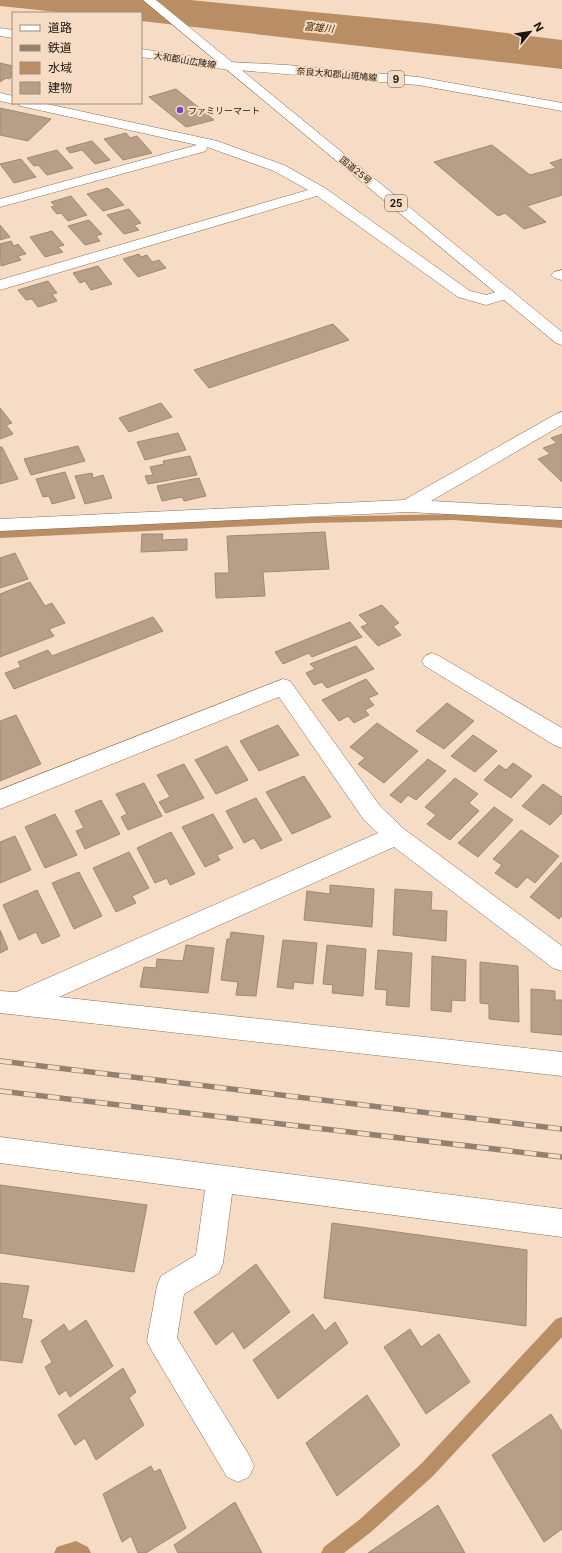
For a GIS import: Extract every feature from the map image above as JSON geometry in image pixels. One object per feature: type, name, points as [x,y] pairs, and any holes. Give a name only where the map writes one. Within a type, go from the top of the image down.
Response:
[{"type":"main road","name":"国道25号","points":[[149,0],[562,340]]},
{"type":"main road","points":[[0,32],[12,34]]},
{"type":"main road","name":"大和郡山広陵線","points":[[142,53],[229,66]]},
{"type":"main road","name":"奈良大和郡山斑鳩線","points":[[229,66],[287,69],[418,81],[562,107]]},
{"type":"main road","points":[[0,97],[12,100]]},
{"type":"main road","points":[[30,104],[212,144],[279,168],[320,191],[464,294],[486,300],[507,294]]},
{"type":"main road","points":[[0,203],[201,148]]},
{"type":"main road","points":[[0,285],[320,191]]},
{"type":"main road","points":[[408,506],[562,418]]},
{"type":"main road","points":[[0,525],[408,506],[562,514]]},
{"type":"main road","points":[[432,661],[562,739]]},
{"type":"main road","points":[[0,800],[284,687],[372,813],[396,836],[562,960]]},
{"type":"main road","points":[[8,1003],[396,836]]},
{"type":"main road","points":[[8,1003],[562,1064]]},
{"type":"main road","points":[[0,1150],[562,1224]]},
{"type":"main road","points":[[220,1179],[209,1263],[171,1286],[162,1341],[238,1466]]},
{"type":"water","name":"富雄川","points":[[0,0],[190,0],[428,23],[562,40],[562,69],[142,21],[142,12],[57,12],[0,6]]},
{"type":"building","points":[[0,63],[12,66],[12,73],[10,74],[12,77],[9,79],[6,78],[0,82]]},
{"type":"building","points":[[176,89],[214,120],[186,127],[149,97]]},
{"type":"building","points":[[0,108],[51,119],[28,141],[0,135]]},
{"type":"building","points":[[126,133],[130,138],[137,136],[152,153],[123,160],[104,139]]},
{"type":"building","points":[[92,141],[110,160],[95,164],[82,150],[70,153],[66,148]]},
{"type":"building","points":[[492,145],[530,175],[556,168],[550,163],[562,159],[562,195],[527,206],[546,222],[524,229],[505,213],[498,216],[434,162]]},
{"type":"building","points":[[57,150],[73,168],[47,175],[38,165],[34,166],[27,158]]},
{"type":"building","points":[[21,159],[36,177],[14,183],[0,164]]},
{"type":"building","points":[[108,188],[124,205],[103,211],[87,194]]},
{"type":"building","points":[[71,196],[87,215],[68,221],[61,213],[57,214],[51,207],[55,206],[51,202]]},
{"type":"building","points":[[129,209],[141,223],[134,225],[139,230],[124,234],[107,215]]},
{"type":"building","points":[[89,220],[102,234],[96,236],[100,241],[85,245],[68,226]]},
{"type":"building","points":[[0,225],[10,237],[0,240]]},
{"type":"building","points":[[52,231],[64,245],[58,247],[63,252],[45,257],[30,237]]},
{"type":"building","points":[[11,241],[14,246],[18,244],[26,254],[18,256],[21,260],[1,266],[0,244]]},
{"type":"building","points":[[139,254],[141,257],[147,255],[152,262],[159,260],[166,268],[138,277],[123,259]]},
{"type":"building","points":[[98,266],[112,284],[91,290],[85,281],[80,283],[73,273]]},
{"type":"building","points":[[48,281],[57,293],[52,294],[57,301],[38,307],[32,299],[26,300],[18,290]]},
{"type":"building","points":[[333,324],[349,340],[209,388],[194,370]]},
{"type":"building","points":[[161,403],[172,417],[129,432],[119,418]]},
{"type":"building","points":[[0,408],[12,423],[6,425],[13,434],[0,439]]},
{"type":"building","points":[[178,433],[186,450],[145,460],[137,442]]},
{"type":"building","points":[[562,434],[562,482],[538,459],[550,454],[543,448],[557,443],[551,438]]},
{"type":"building","points":[[78,446],[85,461],[31,475],[24,459]]},
{"type":"building","points":[[0,447],[2,447],[18,479],[0,484]]},
{"type":"building","points":[[190,456],[197,475],[148,484],[145,476],[153,475],[150,467],[164,464],[163,461]]},
{"type":"building","points":[[65,472],[75,498],[52,504],[49,496],[43,497],[36,479]]},
{"type":"building","points":[[92,473],[93,478],[103,475],[112,498],[85,504],[75,476]]},
{"type":"building","points":[[199,478],[206,496],[184,501],[182,497],[162,501],[157,486]]},
{"type":"building","points":[[325,532],[329,569],[263,572],[265,596],[216,598],[215,573],[229,573],[227,536]]},
{"type":"building","points":[[142,534],[163,534],[162,540],[187,539],[187,550],[141,552]]},
{"type":"building","points":[[15,553],[28,579],[0,588],[0,558]]},
{"type":"building","points":[[30,582],[45,606],[52,603],[65,623],[49,629],[54,636],[0,657],[0,594]]},
{"type":"building","points":[[382,605],[399,623],[393,626],[401,635],[378,646],[361,627],[368,624],[359,615]]},
{"type":"building","points":[[153,617],[163,631],[14,689],[5,673],[21,667],[18,662],[48,650],[52,656]]},
{"type":"building","points":[[350,622],[362,637],[312,657],[309,653],[283,664],[275,652]]},
{"type":"building","points":[[356,646],[374,669],[327,688],[322,682],[314,685],[306,673],[315,669],[310,664]]},
{"type":"building","points":[[366,679],[378,694],[368,698],[374,705],[365,710],[369,715],[354,723],[348,716],[339,721],[322,700]]},
{"type":"building","points":[[447,703],[474,721],[444,749],[416,731]]},
{"type":"building","points":[[16,715],[41,764],[0,781],[0,721]]},
{"type":"building","points":[[377,723],[418,751],[384,783],[358,764],[365,758],[350,747]]},
{"type":"building","points":[[278,725],[299,755],[259,771],[240,741]]},
{"type":"building","points":[[473,735],[497,751],[475,772],[451,756]]},
{"type":"building","points":[[227,746],[248,780],[216,794],[195,760]]},
{"type":"building","points":[[428,759],[446,771],[416,800],[408,795],[401,803],[390,795]]},
{"type":"building","points":[[513,763],[532,776],[511,798],[484,780],[499,765],[506,770]]},
{"type":"building","points":[[184,764],[204,798],[166,813],[159,802],[170,797],[157,775]]},
{"type":"building","points":[[304,776],[331,817],[292,834],[266,792]]},
{"type":"building","points":[[455,778],[478,794],[469,803],[479,811],[450,840],[427,824],[436,815],[425,807]]},
{"type":"building","points":[[144,783],[162,816],[128,830],[121,817],[127,814],[116,794]]},
{"type":"building","points":[[543,784],[562,797],[562,813],[550,825],[522,806]]},
{"type":"building","points":[[256,798],[282,840],[261,849],[254,838],[244,843],[226,811]]},
{"type":"building","points":[[101,800],[120,834],[85,849],[76,831],[84,828],[75,811]]},
{"type":"building","points":[[494,807],[513,820],[478,857],[458,843]]},
{"type":"building","points":[[55,814],[77,855],[45,868],[25,827]]},
{"type":"building","points":[[213,814],[233,848],[217,855],[220,860],[205,867],[182,827]]},
{"type":"building","points":[[521,830],[559,856],[535,883],[527,877],[517,888],[495,873],[502,865],[493,859]]},
{"type":"building","points":[[171,832],[195,874],[170,885],[167,878],[155,883],[137,848]]},
{"type":"building","points":[[15,836],[31,870],[0,883],[0,842]]},
{"type":"building","points":[[129,852],[149,888],[132,896],[136,903],[116,912],[93,868]]},
{"type":"building","points":[[562,862],[562,915],[559,919],[530,897]]},
{"type":"building","points":[[79,872],[102,916],[74,929],[52,883]]},
{"type":"building","points":[[330,885],[374,889],[372,927],[304,920],[307,891],[330,894]]},
{"type":"building","points":[[395,889],[432,892],[431,910],[447,911],[446,941],[393,935]]},
{"type":"building","points":[[37,890],[60,936],[42,944],[36,932],[19,940],[3,905]]},
{"type":"building","points":[[0,930],[8,949],[0,953]]},
{"type":"building","points":[[231,932],[264,936],[256,996],[236,995],[238,982],[221,980],[227,939],[230,939]]},
{"type":"building","points":[[283,940],[317,943],[313,984],[294,982],[293,989],[277,987]]},
{"type":"building","points":[[186,945],[214,948],[208,993],[140,987],[144,967],[156,968],[157,959],[183,961]]},
{"type":"building","points":[[327,945],[366,949],[363,996],[332,993],[333,985],[323,984]]},
{"type":"building","points":[[378,950],[412,953],[409,1007],[386,1005],[387,990],[375,989]]},
{"type":"building","points":[[432,956],[466,960],[465,1001],[452,1000],[451,1012],[431,1010]]},
{"type":"building","points":[[480,962],[518,966],[519,1022],[489,1019],[489,1004],[480,1003]]},
{"type":"building","points":[[531,989],[555,991],[555,1000],[562,1000],[562,1035],[531,1032]]},
{"type":"building","points":[[0,1185],[147,1205],[134,1272],[0,1253]]},
{"type":"building","points":[[332,1223],[527,1250],[526,1326],[324,1298]]},
{"type":"building","points":[[256,1264],[290,1312],[244,1349],[233,1331],[216,1345],[194,1312]]},
{"type":"building","points":[[0,1283],[29,1286],[22,1318],[32,1320],[22,1363],[0,1360]]},
{"type":"building","points":[[313,1314],[325,1331],[335,1322],[348,1343],[278,1399],[253,1360]]},
{"type":"building","points":[[86,1320],[113,1366],[70,1397],[66,1390],[59,1395],[45,1367],[52,1362],[41,1341],[64,1324],[69,1332]]},
{"type":"building","points":[[410,1329],[421,1347],[439,1334],[470,1382],[426,1414],[384,1347]]},
{"type":"building","points":[[123,1368],[136,1392],[129,1398],[144,1425],[96,1460],[85,1438],[75,1445],[58,1415]]},
{"type":"building","points":[[367,1395],[400,1445],[337,1496],[306,1443]]},
{"type":"building","points":[[551,1414],[562,1432],[562,1529],[544,1542],[492,1455]]},
{"type":"building","points":[[151,1466],[154,1472],[160,1469],[186,1528],[146,1553],[138,1553],[131,1536],[122,1542],[103,1494]]},
{"type":"building","points":[[235,1502],[262,1553],[178,1553],[174,1545]]},
{"type":"building","points":[[438,1505],[465,1553],[368,1553]]},
{"type":"waterway","points":[[0,534],[312,520],[453,517],[562,524]]},
{"type":"waterway","points":[[330,1553],[365,1526],[427,1470],[562,1325]]},
{"type":"waterway","points":[[63,1553],[76,1550],[82,1553]]},
{"type":"railway","points":[[0,1061],[562,1129]]},
{"type":"railway","points":[[0,1091],[562,1157]]},
{"type":"place","name":"ファミリーマート","points":[[180,110]]}]
